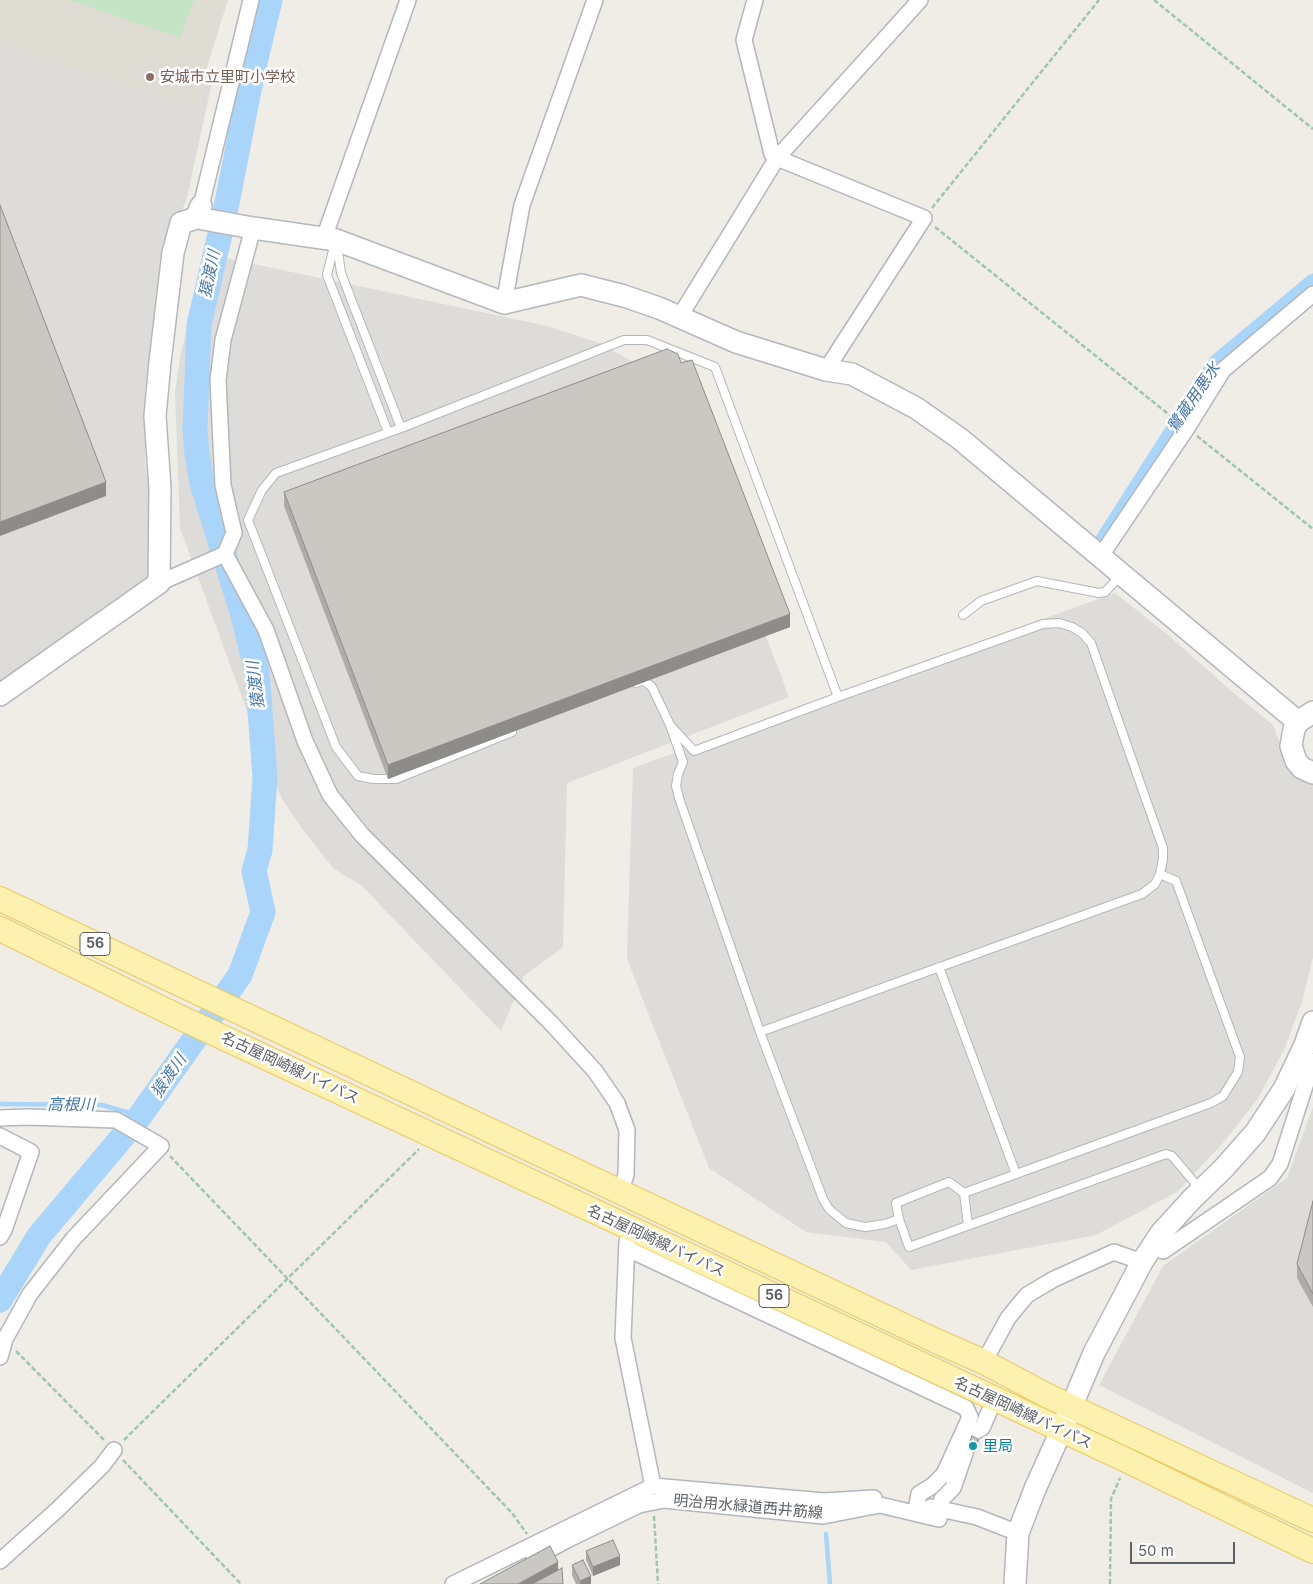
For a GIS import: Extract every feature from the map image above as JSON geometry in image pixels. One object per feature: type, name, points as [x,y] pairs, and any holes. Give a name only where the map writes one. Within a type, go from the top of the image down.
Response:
[{"type":"main road","name":"名古屋岡崎線バイパス","points":[[0,899],[984,1362],[1071,1407],[1313,1520]]},
{"type":"main road","name":"名古屋岡崎線バイパス","points":[[0,929],[173,1014],[432,1136],[627,1238],[1128,1461],[1313,1551]]},
{"type":"street","points":[[200,214],[252,0]]},
{"type":"street","points":[[330,239],[408,0]]},
{"type":"street","points":[[504,303],[522,205],[595,0]]},
{"type":"street","points":[[755,0],[744,40],[772,154],[777,158],[924,218],[826,370]]},
{"type":"street","points":[[680,316],[777,158],[920,0]]},
{"type":"street","points":[[159,582],[160,488],[155,416],[160,362],[173,253],[181,223],[200,214],[253,228],[330,239],[504,303],[581,285],[624,296],[680,316],[736,342],[826,370],[852,374],[916,408],[959,438],[1121,575],[1306,717],[1291,737],[1293,754],[1302,768],[1313,774]]},
{"type":"street","points":[[0,695],[159,582],[225,554],[234,533],[224,485],[218,380],[223,340],[253,228]]},
{"type":"street","points":[[1100,557],[1187,428],[1223,370],[1313,294]]},
{"type":"street","points":[[225,554],[266,630],[306,741],[330,795],[362,835],[551,1023],[596,1071],[617,1103],[627,1130],[626,1175],[620,1192]]},
{"type":"street","points":[[1015,1584],[1018,1533],[1035,1489],[1094,1353],[1142,1262],[1161,1233],[1201,1190],[1223,1170],[1255,1133],[1279,1096],[1305,1045],[1313,1022]]},
{"type":"street","points":[[1163,1251],[1270,1178],[1280,1164],[1313,1062]]},
{"type":"street","points":[[0,1118],[116,1120],[158,1144],[73,1239],[30,1294],[5,1339],[0,1356]]},
{"type":"street","points":[[0,1136],[30,1152],[0,1237]]},
{"type":"street","points":[[653,1486],[623,1338],[627,1238],[966,1408],[970,1417],[944,1474],[932,1486],[919,1494],[917,1504]]},
{"type":"street","points":[[984,1362],[1008,1318],[1027,1296],[1054,1279],[1114,1252],[1142,1262]]},
{"type":"street","name":"明治用水緑道西井筋線","points":[[482,1584],[639,1505],[664,1500],[823,1516],[880,1505],[938,1519],[942,1499],[954,1488],[972,1433],[982,1428],[990,1412]]},
{"type":"street","points":[[0,1561],[57,1510],[102,1466],[114,1450]]},
{"type":"street","points":[[453,1584],[653,1486],[824,1501],[886,1498],[977,1517],[1018,1533]]},
{"type":"lane","points":[[330,239],[341,273],[401,428]]},
{"type":"lane","points":[[330,239],[327,275],[388,432]]},
{"type":"lane","points":[[520,729],[396,779],[373,780],[358,776],[336,747],[248,520],[262,490],[276,473],[401,428],[624,340],[647,340],[714,368],[838,697]]},
{"type":"lane","points":[[963,615],[981,601],[1037,581],[1099,593],[1105,592],[1121,575]]},
{"type":"lane","points":[[670,726],[694,751],[838,697],[1043,624],[1059,623],[1072,627],[1082,633],[1091,643],[1163,848],[1160,874],[1155,884],[1142,894],[760,1032]]},
{"type":"lane","points":[[625,687],[643,680],[652,687],[670,726],[683,762],[676,786],[679,798],[760,1032],[829,1209],[846,1223],[865,1227],[885,1224],[899,1219]]},
{"type":"lane","points":[[964,1193],[1211,1103],[1223,1096],[1238,1072],[1240,1057],[1176,881],[1160,874]]},
{"type":"lane","points":[[939,967],[1016,1174]]},
{"type":"lane","points":[[968,1226],[964,1193],[949,1182],[896,1204],[908,1247],[968,1226],[1166,1154],[1172,1156],[1201,1190]]},
{"type":"path","points":[[1099,0],[924,218],[1169,415]]},
{"type":"path","points":[[1154,0],[1313,129]]},
{"type":"path","points":[[1187,428],[1313,529]]},
{"type":"path","points":[[114,1450],[432,1136]]},
{"type":"path","points":[[158,1144],[512,1513],[533,1544]]},
{"type":"path","points":[[5,1339],[241,1584]]},
{"type":"path","points":[[1110,1584],[1110,1499],[1128,1461]]},
{"type":"path","points":[[653,1502],[658,1584]]},
{"type":"shaded area","points":[[0,0],[14,0],[214,73],[186,202],[165,241],[145,390],[145,463],[162,575],[159,587],[0,681]]},
{"type":"shaded area","name":"安城市立里町小学校","points":[[0,0],[228,0],[194,108],[0,47]]},
{"type":"shaded area","points":[[211,255],[543,325],[600,343],[669,383],[789,697],[567,783],[563,947],[524,976],[501,1031],[362,886],[333,868],[303,830],[282,799],[262,752],[180,528],[175,392],[180,358],[203,259]]},
{"type":"shaded area","points":[[1115,593],[1167,634],[1273,725],[1291,771],[1313,785],[1313,957],[1302,1002],[1284,1050],[1257,1100],[1223,1143],[1177,1192],[1096,1235],[911,1270],[886,1242],[806,1232],[709,1168],[627,959],[633,768]]},
{"type":"shaded area","points":[[1313,1107],[1313,1493],[1099,1385],[1163,1266],[1287,1178]]},
{"type":"green space","points":[[69,0],[194,0],[180,38]]},
{"type":"building","points":[[0,205],[106,482],[0,522]]},
{"type":"building","points":[[667,349],[678,354],[681,363],[692,360],[790,614],[388,765],[284,492]]},
{"type":"building","points":[[1313,1201],[1313,1294],[1297,1264]]},
{"type":"building","points":[[972,1436],[978,1439],[975,1446],[969,1443]]},
{"type":"building","points":[[613,1540],[620,1556],[593,1567],[586,1551]]},
{"type":"building","points":[[550,1546],[558,1562],[518,1584],[480,1584]]},
{"type":"building","points":[[583,1560],[591,1576],[580,1581],[572,1565]]},
{"type":"building","points":[[562,1568],[563,1584],[532,1584]]},
{"type":"waterway","name":"猿渡川","points":[[0,1300],[39,1236],[140,1116],[240,975],[263,912],[254,871],[260,850],[265,777],[257,671],[242,612],[202,483],[195,429],[199,325],[226,208],[252,75],[270,0]]},
{"type":"waterway","name":"鷺蔵用悪水","points":[[1103,539],[1216,362],[1313,281]]},
{"type":"waterway","name":"高根川","points":[[0,1104],[102,1105],[140,1116]]},
{"type":"waterway","points":[[826,1534],[830,1584]]},
{"type":"place","name":"安城市立里町小学校","points":[[150,77]]},
{"type":"place","name":"里局","points":[[973,1446]]}]
